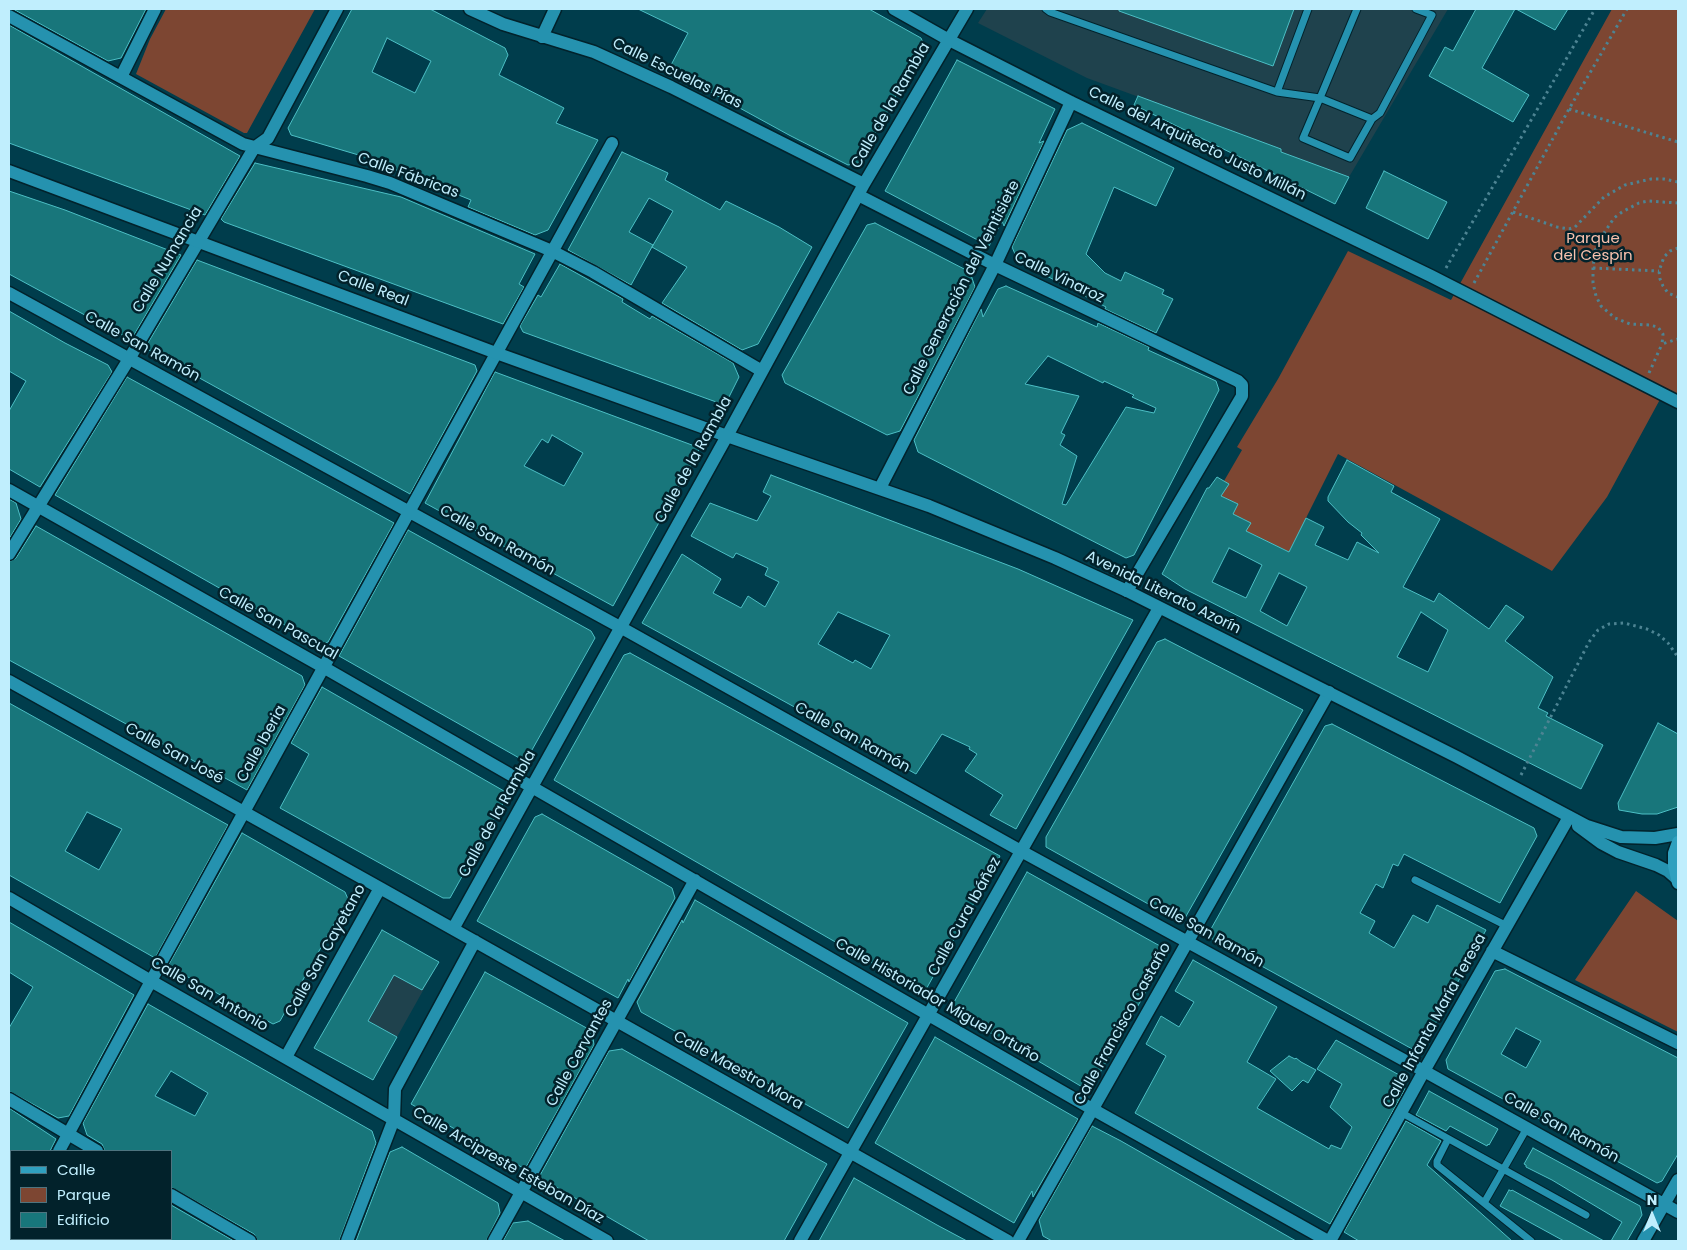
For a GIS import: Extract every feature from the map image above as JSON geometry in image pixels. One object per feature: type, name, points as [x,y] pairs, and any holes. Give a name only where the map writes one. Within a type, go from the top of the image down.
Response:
[{"type":"main road","points":[[1677,880],[1674,853],[1678,842]]},
{"type":"street","points":[[121,77],[155,9]]},
{"type":"street","name":"Calle Numancia","points":[[9,554],[129,359],[254,148],[268,138],[338,9]]},
{"type":"street","name":"Calle Escuelas Pías","points":[[470,9],[503,24],[581,47],[671,87],[861,189]]},
{"type":"street","points":[[542,37],[555,9]]},
{"type":"street","name":"Calle del Arquitecto Justo Millán","points":[[894,9],[949,40],[1071,102],[1436,278],[1678,402]]},
{"type":"street","name":"Calle de la Rambla","points":[[453,929],[727,436],[861,189],[966,9]]},
{"type":"street","name":"Calle Fábricas","points":[[9,16],[243,144],[390,183],[552,252],[593,272],[762,372]]},
{"type":"street","name":"Calle Generación del Veintisiete","points":[[880,488],[995,265],[1071,102]]},
{"type":"street","name":"Calle Iberia","points":[[60,1150],[150,981],[612,143]]},
{"type":"street","name":"Calle Real","points":[[9,171],[198,240],[496,353],[727,436]]},
{"type":"street","name":"Calle Vinaroz","points":[[861,189],[995,265],[1238,381],[1242,385],[1242,396],[1127,591]]},
{"type":"street","name":"Calle San Ramón","points":[[9,293],[620,627],[1021,851],[1424,1070],[1678,1212]]},
{"type":"street","name":"Avenida Literato Azorín","points":[[727,436],[880,488],[982,527],[1127,591],[1329,692],[1591,828],[1621,837],[1655,838],[1678,834]]},
{"type":"street","name":"Calle San Pascual","points":[[9,490],[531,786]]},
{"type":"street","name":"Calle Cura Ibáñez","points":[[800,1241],[1159,608]]},
{"type":"street","name":"Calle San José","points":[[9,682],[244,811],[453,929]]},
{"type":"street","name":"Calle Francisco Castaño","points":[[1018,1241],[1094,1110],[1329,692]]},
{"type":"street","name":"Calle Historiador Miguel Ortuño","points":[[531,786],[1094,1110],[1329,1241]]},
{"type":"street","name":"Avenida Literato Azorín","points":[[1568,817],[1600,843],[1618,852],[1656,865],[1668,871],[1677,880]]},
{"type":"street","name":"Calle Infanta María Teresa","points":[[1329,1241],[1568,817]]},
{"type":"street","name":"Calle Cervantes","points":[[494,1241],[695,880]]},
{"type":"street","name":"Calle San Cayetano","points":[[286,1057],[380,888]]},
{"type":"street","name":"Calle San Antonio","points":[[9,898],[150,981],[394,1119]]},
{"type":"street","name":"Calle Maestro Mora","points":[[453,929],[1008,1241]]},
{"type":"street","points":[[347,1241],[394,1119],[395,1089],[475,941]]},
{"type":"street","points":[[1492,951],[1678,1043]]},
{"type":"street","points":[[9,1099],[95,1150]]},
{"type":"street","name":"Calle Arcipreste Esteban Díaz","points":[[394,1119],[607,1241]]},
{"type":"street","points":[[1643,1241],[1678,1180]]},
{"type":"street","points":[[172,1196],[250,1241]]},
{"type":"lane","points":[[1046,9],[1277,92],[1320,98],[1372,118]]},
{"type":"lane","points":[[1277,92],[1308,9]]},
{"type":"lane","points":[[1357,9],[1303,138],[1350,158],[1372,118],[1380,114],[1432,15],[1416,9]]},
{"type":"lane","points":[[1415,880],[1507,926]]},
{"type":"lane","points":[[1402,1113],[1586,1215]]},
{"type":"lane","points":[[1484,1203],[1527,1128]]},
{"type":"lane","points":[[1448,1139],[1437,1160],[1437,1165],[1531,1241]]},
{"type":"path","points":[[1436,278],[1595,9]]},
{"type":"path","points":[[1474,284],[1569,109],[1627,9]]},
{"type":"path","points":[[1569,109],[1678,142]]},
{"type":"path","points":[[1514,212],[1558,228],[1569,229],[1575,226],[1604,196],[1625,184],[1651,179],[1678,182]]},
{"type":"path","points":[[1648,374],[1662,344],[1663,334],[1658,327],[1630,324],[1615,318],[1601,306],[1595,289],[1595,250],[1614,218],[1622,212],[1639,203],[1648,201],[1678,203]]},
{"type":"path","points":[[1678,248],[1664,257],[1659,271],[1663,286],[1668,292],[1678,298]]},
{"type":"path","points":[[1594,268],[1659,271]]},
{"type":"path","points":[[1662,344],[1678,339]]},
{"type":"path","points":[[1515,788],[1589,642],[1598,630],[1609,624],[1624,623],[1647,629],[1659,635],[1668,643],[1678,658]]},
{"type":"shaded area","points":[[987,9],[1448,9],[1349,177],[1281,152],[1281,149],[1087,78],[978,23]]},
{"type":"shaded area","points":[[382,930],[439,962],[397,1037],[338,1004]]},
{"type":"green space","points":[[166,9],[315,9],[247,133],[244,133],[136,74],[150,39]]},
{"type":"green space","name":"Parque del Cespín","points":[[1612,9],[1678,9],[1678,399],[1664,392],[1607,497],[1552,571],[1338,454],[1289,552],[1246,531],[1250,523],[1242,518],[1228,523],[1238,504],[1221,496],[1228,484],[1224,481],[1242,450],[1237,447],[1278,379],[1348,251],[1451,300]]},
{"type":"green space","points":[[1636,891],[1678,921],[1678,1032],[1575,980]]},
{"type":"building","points":[[13,9],[146,9],[121,58],[108,61]]},
{"type":"building","points":[[352,9],[430,9],[505,48],[508,55],[499,75],[564,108],[556,123],[598,140],[548,230],[535,235],[468,207],[471,200],[362,156],[291,135],[288,128]],"holes":[[[387,38],[431,61],[415,93],[372,72]]]},
{"type":"building","points":[[638,9],[869,9],[921,38],[924,45],[859,163],[848,165],[674,72],[671,65],[688,33]]},
{"type":"building","points":[[1119,9],[1294,9],[1273,66],[1119,11]]},
{"type":"building","points":[[1476,9],[1515,9],[1482,68],[1529,95],[1513,122],[1429,76],[1445,47],[1453,51]]},
{"type":"building","points":[[1516,9],[1568,9],[1555,30]]},
{"type":"building","points":[[9,25],[240,156],[205,215],[9,143]]},
{"type":"building","points":[[957,60],[1055,109],[1039,143],[1044,141],[1004,226],[1002,221],[989,246],[885,191]]},
{"type":"building","points":[[1138,96],[1281,149],[1281,152],[1349,177],[1335,204],[1134,105]]},
{"type":"building","points":[[1082,123],[1174,168],[1156,206],[1114,187],[1086,254],[1105,273],[1121,281],[1125,272],[1164,290],[1162,294],[1173,299],[1156,333],[1105,309],[1106,307],[1018,261],[1012,247],[1067,130]]},
{"type":"building","points":[[622,152],[668,173],[665,180],[720,210],[726,201],[779,227],[812,247],[758,344],[742,350],[662,303],[687,267],[652,247],[673,211],[649,198],[629,232],[653,245],[631,285],[568,250]]},
{"type":"building","points":[[255,163],[401,197],[535,254],[519,284],[524,287],[503,324],[224,222],[221,219]]},
{"type":"building","points":[[1384,171],[1447,202],[1428,239],[1366,208]]},
{"type":"building","points":[[9,191],[65,210],[181,255],[131,340],[9,274]]},
{"type":"building","points":[[875,223],[970,272],[975,287],[900,431],[887,435],[785,383],[782,375],[867,225]]},
{"type":"building","points":[[197,260],[475,365],[477,371],[410,494],[145,348]]},
{"type":"building","points":[[560,264],[623,299],[622,302],[650,319],[652,316],[733,363],[739,377],[727,401],[719,403],[523,332],[520,326],[538,295],[541,297]]},
{"type":"building","points":[[1006,286],[1097,327],[1098,323],[1149,347],[1148,350],[1216,381],[1219,390],[1134,555],[1126,558],[918,452],[914,440],[981,309],[983,317],[998,289]],"holes":[[[1048,356],[1103,383],[1104,381],[1134,395],[1132,397],[1156,408],[1154,413],[1126,407],[1066,505],[1062,504],[1077,456],[1060,445],[1065,435],[1061,433],[1079,396],[1025,384]]]},
{"type":"building","points":[[9,311],[108,365],[112,372],[40,487],[9,469],[9,411],[26,381],[9,371]]},
{"type":"building","points":[[495,372],[700,448],[613,606],[425,503]],"holes":[[[552,435],[583,453],[564,486],[524,466],[542,439],[548,443]]]},
{"type":"building","points":[[127,377],[394,523],[328,642],[320,645],[55,495]]},
{"type":"building","points":[[1347,460],[1394,486],[1391,492],[1440,519],[1403,587],[1434,602],[1439,593],[1489,629],[1506,605],[1524,617],[1505,641],[1553,677],[1538,708],[1548,713],[1546,716],[1603,745],[1581,789],[1185,589],[1162,574],[1207,488],[1217,477],[1229,484],[1221,496],[1238,504],[1233,514],[1251,523],[1246,531],[1289,552],[1306,518],[1324,527],[1315,545],[1348,560],[1357,542],[1379,553],[1361,535],[1362,533],[1348,522],[1328,501],[1328,497]],"holes":[[[1229,548],[1262,565],[1246,598],[1212,582]],[[1279,573],[1307,587],[1287,626],[1260,611]],[[1421,612],[1448,630],[1428,672],[1397,657]]]},
{"type":"building","points":[[771,475],[1018,569],[1133,620],[1016,829],[990,815],[1003,795],[965,771],[977,754],[969,749],[970,747],[942,734],[916,774],[642,623],[682,554],[721,579],[713,593],[741,608],[748,596],[765,607],[779,582],[765,575],[768,568],[736,553],[733,558],[691,536],[710,503],[757,521],[771,496],[763,492]],"holes":[[[838,612],[890,635],[871,669],[855,660],[853,663],[818,644]]]},
{"type":"building","points":[[9,499],[16,503],[21,519],[9,539]]},
{"type":"building","points":[[36,526],[302,676],[305,685],[247,790],[9,660],[9,562],[16,558]]},
{"type":"building","points":[[408,530],[591,631],[595,638],[528,757],[521,759],[339,656]]},
{"type":"building","points":[[1165,639],[1303,710],[1185,918],[1177,920],[1046,847],[1046,837],[1157,642]]},
{"type":"building","points":[[630,653],[1000,856],[924,993],[554,780],[624,655]]},
{"type":"building","points":[[322,687],[504,791],[506,798],[450,898],[443,898],[280,808],[309,754],[291,743]]},
{"type":"building","points":[[9,703],[228,825],[155,958],[9,875]],"holes":[[[87,812],[122,829],[99,870],[65,851]]]},
{"type":"building","points":[[1658,723],[1678,734],[1678,807],[1657,814],[1642,814],[1619,810],[1618,803]]},
{"type":"building","points":[[1332,724],[1534,828],[1537,836],[1500,903],[1404,854],[1398,866],[1393,864],[1383,888],[1376,884],[1360,913],[1375,921],[1369,933],[1394,948],[1413,915],[1428,923],[1437,905],[1486,930],[1421,1050],[1414,1050],[1207,936],[1325,726]]},
{"type":"building","points":[[542,814],[672,888],[675,898],[629,982],[628,979],[618,998],[477,921],[535,817]]},
{"type":"building","points":[[242,833],[345,892],[348,899],[280,1021],[273,1024],[168,966]]},
{"type":"building","points":[[1027,872],[1169,951],[1093,1085],[1084,1088],[955,1012],[953,1004]]},
{"type":"building","points":[[695,900],[908,1023],[848,1128],[641,1012],[637,1002]]},
{"type":"building","points":[[9,922],[134,995],[69,1116],[58,1118],[9,1091],[9,1028],[33,987],[9,972]]},
{"type":"building","points":[[382,930],[439,962],[422,990],[394,975],[368,1021],[397,1037],[373,1080],[314,1048]]},
{"type":"building","points":[[1193,960],[1277,1007],[1247,1062],[1276,1079],[1257,1108],[1329,1149],[1331,1145],[1341,1149],[1352,1127],[1330,1107],[1342,1084],[1317,1069],[1336,1040],[1401,1076],[1405,1089],[1330,1224],[1135,1113],[1166,1056],[1146,1044],[1161,1016],[1179,1027],[1194,1002],[1175,991]]},
{"type":"building","points":[[1505,969],[1678,1058],[1678,1154],[1662,1181],[1657,1183],[1448,1069],[1446,1060],[1495,971]],"holes":[[[1516,1028],[1541,1041],[1526,1068],[1501,1054]]]},
{"type":"building","points":[[485,972],[592,1031],[594,1045],[525,1169],[411,1104]]},
{"type":"building","points":[[148,1004],[372,1131],[376,1143],[339,1241],[258,1241],[254,1234],[172,1188],[172,1150],[105,1150],[102,1144],[87,1135],[83,1123]],"holes":[[[171,1071],[208,1093],[195,1116],[155,1096]]]},
{"type":"building","points":[[935,1037],[1078,1119],[1033,1197],[1032,1191],[1014,1223],[875,1143]]},
{"type":"building","points":[[622,1049],[827,1164],[784,1241],[649,1241],[539,1177],[609,1051]]},
{"type":"building","points":[[1289,1056],[1316,1070],[1308,1083],[1303,1080],[1292,1091],[1270,1071]]},
{"type":"building","points":[[1429,1091],[1498,1129],[1489,1145],[1487,1146],[1450,1126],[1446,1131],[1416,1115]]},
{"type":"building","points":[[9,1108],[56,1139],[50,1150],[9,1151]]},
{"type":"building","points":[[1406,1121],[1441,1141],[1427,1165],[1512,1241],[1359,1241],[1344,1232]]},
{"type":"building","points":[[1092,1126],[1296,1241],[1052,1241],[1043,1236],[1039,1220]]},
{"type":"building","points":[[402,1147],[498,1203],[500,1213],[486,1241],[356,1241],[390,1152]]},
{"type":"building","points":[[1533,1148],[1640,1206],[1642,1215],[1627,1241],[1611,1241],[1622,1222],[1552,1180],[1526,1167],[1524,1164]]},
{"type":"building","points":[[854,1178],[937,1225],[967,1241],[819,1241]]},
{"type":"building","points":[[1509,1190],[1604,1241],[1564,1241],[1500,1206]]},
{"type":"building","points":[[172,1206],[234,1241],[171,1241]]},
{"type":"building","points":[[528,1221],[565,1241],[503,1241],[513,1223]]}]
